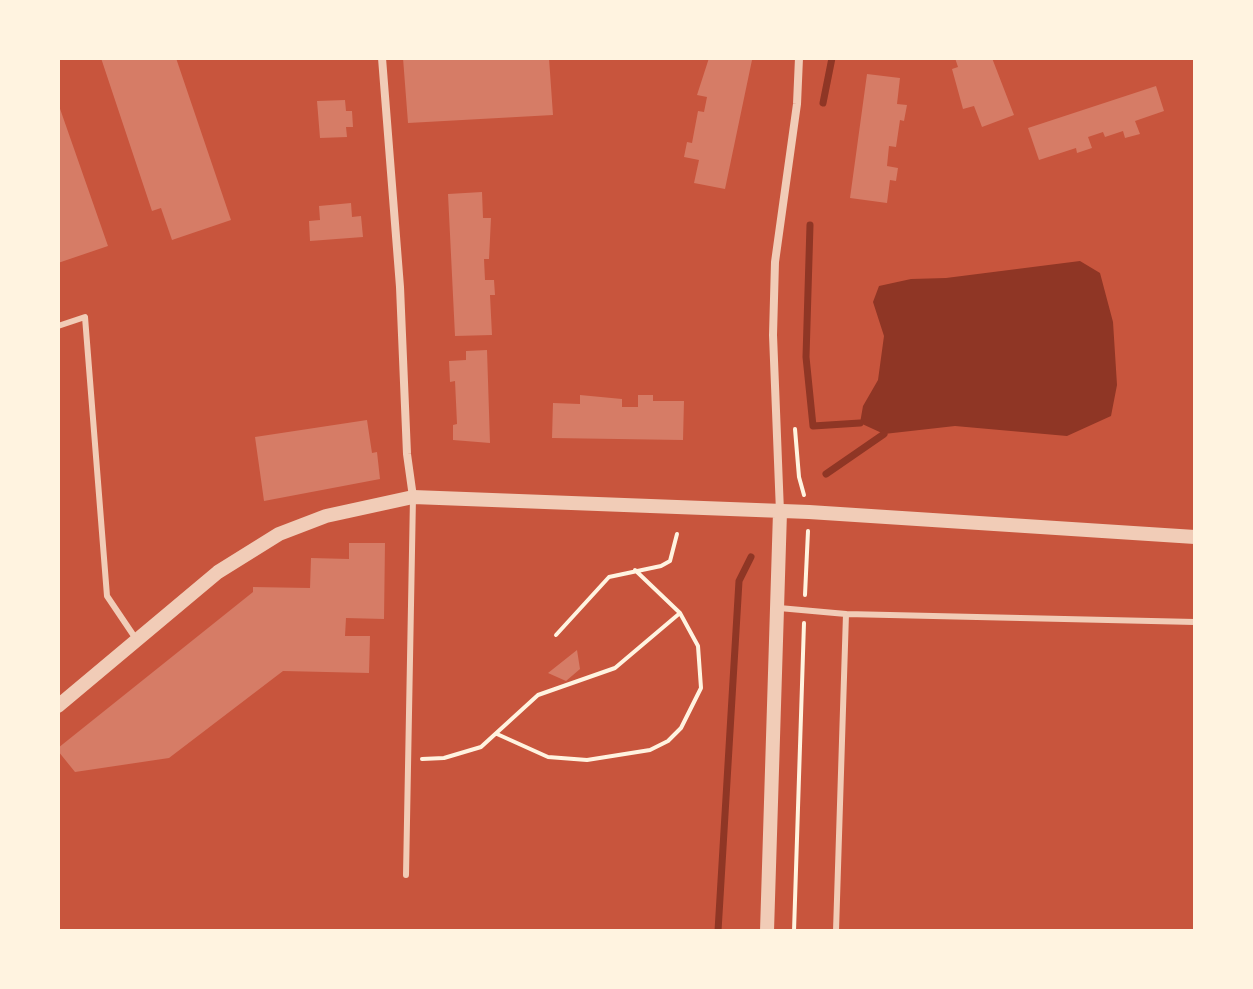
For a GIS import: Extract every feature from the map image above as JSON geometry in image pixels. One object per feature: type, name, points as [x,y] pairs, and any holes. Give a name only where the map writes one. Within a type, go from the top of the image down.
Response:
[{"type":"street","points":[[382,58],[400,287],[407,454],[413,497]]},
{"type":"street","points":[[767,931],[779,608],[780,512],[773,335],[775,262],[797,104],[799,58]]},
{"type":"street","points":[[58,706],[218,572],[279,534],[326,516],[413,497],[780,512],[1195,537]]},
{"type":"lane","points":[[58,326],[85,317],[107,596],[136,639]]},
{"type":"lane","points":[[406,875],[413,497]]},
{"type":"lane","points":[[779,608],[846,614],[1195,622]]},
{"type":"lane","points":[[836,931],[846,614]]},
{"type":"path","points":[[556,635],[600,583],[609,577],[670,561],[677,534]]},
{"type":"path","points":[[497,734],[529,751],[568,760],[630,756],[668,741],[693,710],[701,688],[698,646],[680,613],[635,570]]},
{"type":"path","points":[[407,759],[466,754],[497,734],[538,695],[615,668],[680,613]]},
{"type":"shaded area","points":[[1080,261],[1100,273],[1113,322],[1117,385],[1111,416],[1067,436],[955,426],[884,434],[860,423],[863,406],[878,380],[884,336],[873,302],[879,286],[911,279],[946,278]]},
{"type":"building","points":[[101,58],[176,58],[231,220],[172,240],[161,208],[152,211]]},
{"type":"building","points":[[403,58],[549,58],[553,115],[408,123]]},
{"type":"building","points":[[709,58],[752,60],[725,189],[694,183],[699,160],[684,157],[687,142],[692,143],[698,111],[704,112],[707,97],[697,95]]},
{"type":"building","points":[[955,58],[992,58],[1014,115],[982,127],[974,106],[963,109],[952,69],[958,67]]},
{"type":"building","points":[[867,74],[900,78],[897,104],[907,105],[904,121],[900,120],[896,147],[889,146],[887,166],[898,168],[896,181],[890,180],[887,203],[850,198]]},
{"type":"building","points":[[1156,86],[1164,111],[1135,121],[1140,134],[1125,138],[1123,131],[1105,137],[1103,132],[1088,137],[1092,148],[1077,153],[1076,148],[1039,160],[1028,128]]},
{"type":"building","points":[[345,100],[346,111],[352,111],[353,127],[346,127],[347,137],[320,138],[317,101]]},
{"type":"building","points":[[58,103],[108,246],[58,263]]},
{"type":"building","points":[[482,192],[483,218],[491,218],[489,259],[484,259],[485,280],[494,280],[495,295],[490,295],[492,335],[455,336],[448,194]]},
{"type":"building","points":[[351,203],[352,217],[361,216],[363,237],[310,241],[309,221],[320,220],[319,206]]},
{"type":"building","points":[[487,350],[490,443],[453,440],[453,425],[457,424],[455,381],[450,382],[449,361],[466,360],[466,351]]},
{"type":"building","points":[[580,395],[622,399],[622,407],[638,407],[638,395],[653,395],[653,401],[684,401],[683,440],[552,438],[553,403],[580,404]]},
{"type":"building","points":[[367,420],[372,453],[377,452],[380,479],[264,501],[255,437]]},
{"type":"building","points":[[349,543],[385,543],[384,619],[346,618],[345,636],[370,636],[369,673],[283,671],[169,758],[75,772],[58,751],[253,592],[253,587],[310,588],[311,558],[349,559]]},
{"type":"building","points":[[577,650],[580,669],[566,681],[548,673]]},
{"type":"waterway","points":[[823,103],[832,58]]},
{"type":"waterway","points":[[810,225],[806,357],[813,426],[860,423]]},
{"type":"waterway","points":[[826,474],[884,434]]},
{"type":"waterway","points":[[718,931],[739,581],[751,557]]}]
